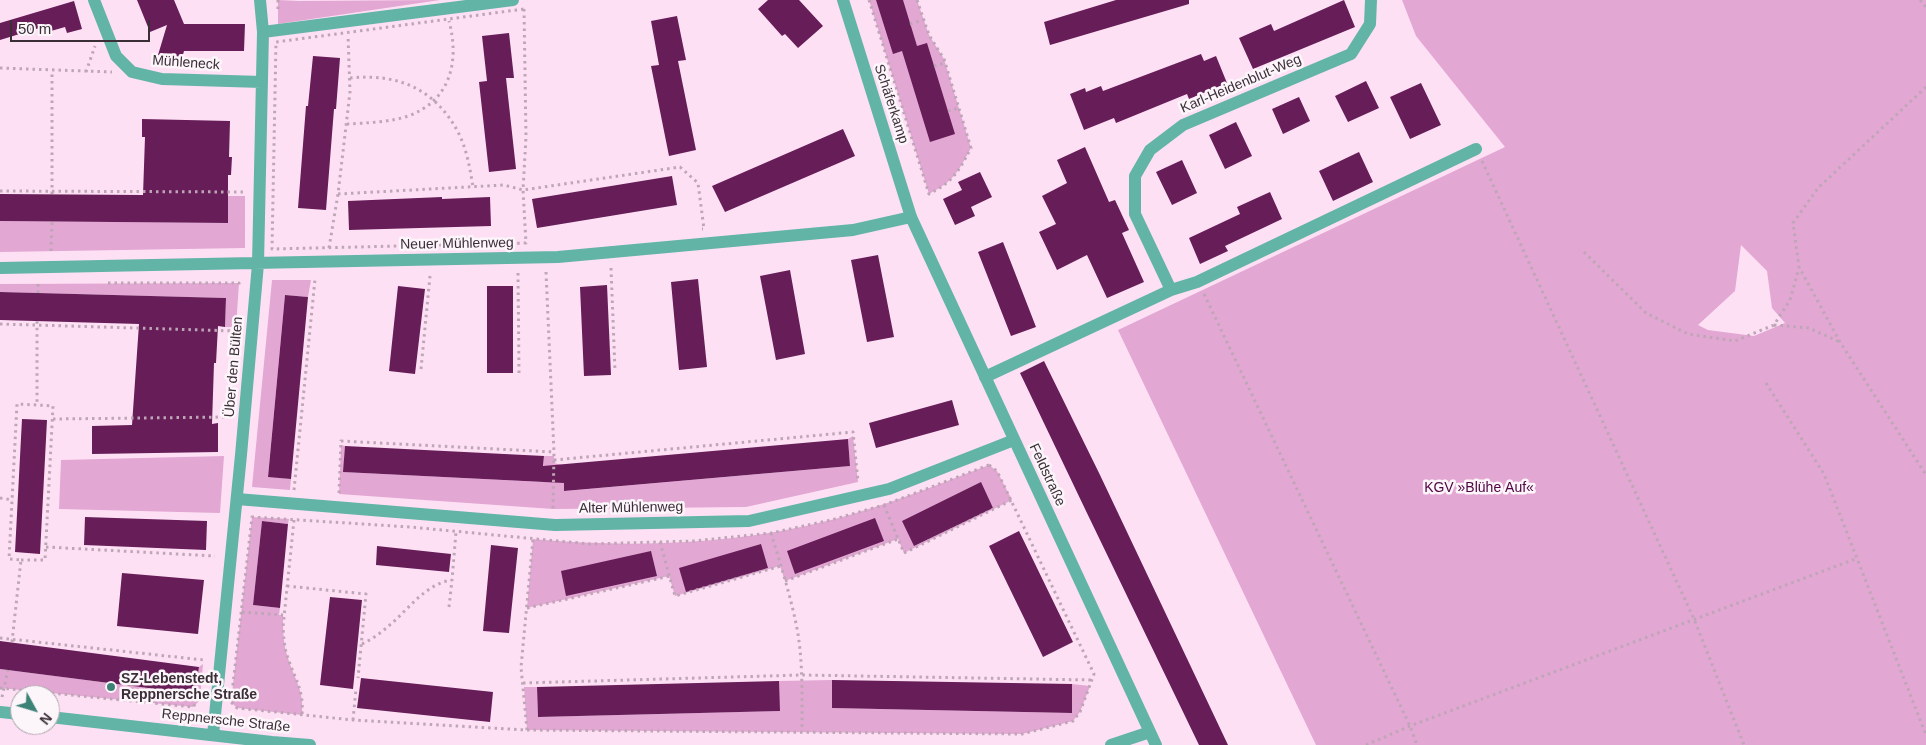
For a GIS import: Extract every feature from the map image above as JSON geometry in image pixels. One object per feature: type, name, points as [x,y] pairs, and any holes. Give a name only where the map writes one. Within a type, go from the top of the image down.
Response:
[{"type":"street","name":"Mühleneck","points":[[94,0],[116,56],[132,72],[162,80],[262,82]]},
{"type":"street","name":"Über den Bülten","points":[[213,735],[258,264],[263,32],[260,0]]},
{"type":"street","points":[[263,32],[513,0]]},
{"type":"street","name":"Schäferkamp","points":[[842,0],[911,217]]},
{"type":"street","name":"Karl-Heidenblut-Weg","points":[[1171,290],[1135,214],[1136,176],[1150,150],[1183,125],[1351,54],[1370,24],[1371,0]]},
{"type":"street","points":[[985,377],[1171,290],[1197,282],[1476,149]]},
{"type":"street","name":"Neuer Mühlenweg","points":[[0,268],[558,257],[853,230],[911,217]]},
{"type":"street","name":"Feldstraße","points":[[911,217],[1156,745]]},
{"type":"street","name":"Alter Mühlenweg","points":[[237,499],[555,525],[749,521],[889,489],[1014,440]]},
{"type":"street","name":"Reppnersche Straße","points":[[60,719],[310,745]]},
{"type":"street","points":[[1111,745],[1150,732]]},
{"type":"path","points":[[869,0],[929,194],[945,186],[958,173],[971,148],[945,63],[929,35],[917,0]]},
{"type":"path","points":[[1920,0],[1926,7]]},
{"type":"path","points":[[524,9],[526,136],[523,190],[526,243],[272,249],[276,42],[448,19],[524,9]]},
{"type":"path","points":[[347,124],[406,117],[435,101],[446,86],[452,66],[454,44],[448,19]]},
{"type":"path","points":[[910,24],[923,20]]},
{"type":"path","points":[[329,248],[338,194],[350,92],[348,32]]},
{"type":"path","points":[[934,66],[945,63]]},
{"type":"path","points":[[0,68],[132,72]]},
{"type":"path","points":[[52,71],[52,193]]},
{"type":"path","points":[[350,78],[364,76],[389,78],[406,83],[435,101],[445,112],[460,135],[473,187]]},
{"type":"path","points":[[1926,87],[1818,188],[1793,223],[1799,268],[1840,342],[1926,475]]},
{"type":"path","points":[[948,111],[959,108]]},
{"type":"path","points":[[1476,149],[1694,619],[1744,745]]},
{"type":"path","points":[[338,194],[504,185],[523,190],[680,167],[698,183],[704,229]]},
{"type":"path","points":[[0,191],[246,194],[246,183]]},
{"type":"path","points":[[51,252],[52,222]]},
{"type":"path","points":[[43,252],[61,251]]},
{"type":"path","points":[[1584,252],[1646,313],[1688,334],[1735,341],[1774,325],[1809,328],[1840,342]]},
{"type":"path","points":[[611,268],[615,371]]},
{"type":"path","points":[[1774,325],[1790,300],[1799,268]]},
{"type":"path","points":[[546,272],[554,452],[554,509]]},
{"type":"path","points":[[518,273],[519,372]]},
{"type":"path","points":[[421,369],[430,276]]},
{"type":"path","points":[[294,491],[315,279]]},
{"type":"path","points":[[105,283],[239,282],[238,291]]},
{"type":"path","points":[[1197,282],[1410,726],[1417,745]]},
{"type":"path","points":[[29,284],[48,284]]},
{"type":"path","points":[[38,284],[38,293]]},
{"type":"path","points":[[37,405],[38,323]]},
{"type":"path","points":[[0,324],[38,323],[236,329],[235,340]]},
{"type":"path","points":[[1766,383],[1824,474],[1926,735]]},
{"type":"path","points":[[17,404],[53,406],[53,419],[45,560],[9,559],[17,404]]},
{"type":"path","points":[[227,427],[229,409]]},
{"type":"path","points":[[53,419],[228,417]]},
{"type":"path","points":[[554,460],[853,432],[858,482]]},
{"type":"path","points":[[339,494],[341,441],[554,452]]},
{"type":"path","points":[[989,465],[997,471],[1012,500],[1094,674],[1080,712],[1074,721],[1022,734],[527,730],[353,720],[237,708],[232,702],[252,516],[410,527],[590,544],[694,541],[771,533],[831,520],[884,505],[989,465]]},
{"type":"path","points":[[0,498],[13,500]]},
{"type":"path","points":[[884,505],[904,553],[1012,500]]},
{"type":"path","points":[[294,520],[283,615],[284,644],[303,700],[302,715]]},
{"type":"path","points":[[449,607],[456,532]]},
{"type":"path","points":[[771,533],[798,635],[802,676],[802,731]]},
{"type":"path","points":[[527,730],[521,667],[534,539]]},
{"type":"path","points":[[785,581],[898,539]]},
{"type":"path","points":[[660,542],[675,596],[781,566]]},
{"type":"path","points":[[46,548],[216,556]]},
{"type":"path","points":[[214,565],[216,548]]},
{"type":"path","points":[[1366,745],[1410,726],[1858,558]]},
{"type":"path","points":[[13,641],[21,560]]},
{"type":"path","points":[[527,608],[670,576]]},
{"type":"path","points":[[361,644],[386,628],[425,592],[441,582],[452,580]]},
{"type":"path","points":[[287,586],[366,594],[358,678]]},
{"type":"path","points":[[242,612],[283,615]]},
{"type":"path","points":[[0,638],[204,662],[205,651]]},
{"type":"path","points":[[0,712],[2,688],[8,670]]},
{"type":"path","points":[[523,683],[802,676],[1092,680]]},
{"type":"path","points":[[2,688],[193,707],[200,700],[201,691]]},
{"type":"path","points":[[353,720],[356,689]]},
{"type":"green space","points":[[278,0],[299,1],[440,0],[278,24]]},
{"type":"green space","points":[[869,0],[917,0],[929,35],[944,59],[971,148],[950,180],[929,194]]},
{"type":"green space","name":"KGV »Blühe Auf«","points":[[1402,0],[1926,0],[1926,745],[1316,745],[1118,330],[1505,147],[1416,36]],"holes":[[[1741,245],[1767,271],[1772,308],[1785,323],[1754,336],[1708,330],[1698,325],[1735,291]]]},
{"type":"green space","points":[[228,196],[245,196],[245,248],[0,252],[0,221],[228,223]]},
{"type":"green space","points":[[272,280],[311,280],[308,297],[285,295],[268,476],[291,479],[290,490],[252,487]]},
{"type":"green space","points":[[239,283],[236,327],[225,327],[226,298],[0,292],[0,284]]},
{"type":"green space","points":[[853,436],[858,482],[746,507],[553,509],[339,494],[341,445],[345,446],[344,472],[542,482],[544,456],[554,456],[554,463],[562,465],[565,491],[850,466],[848,439]]},
{"type":"green space","points":[[224,456],[220,513],[59,509],[61,460]]},
{"type":"green space","points":[[989,465],[997,471],[1012,500],[904,553],[898,539],[785,581],[780,566],[675,596],[669,576],[527,608],[533,539],[645,544],[758,535],[831,520],[871,508]]},
{"type":"green space","points":[[252,517],[289,519],[288,524],[262,521],[253,605],[280,608],[279,615],[283,615],[286,653],[302,698],[302,715],[237,708],[231,702]]},
{"type":"green space","points":[[203,664],[200,700],[193,707],[60,694],[60,685],[10,685],[10,689],[0,688],[0,669],[195,694],[199,667]]},
{"type":"green space","points":[[832,680],[832,708],[1071,713],[1072,684],[1090,686],[1080,712],[1073,721],[1022,734],[527,730],[524,687],[537,687],[538,717],[779,711],[779,681]]},
{"type":"building","points":[[137,0],[174,0],[184,24],[245,24],[244,51],[184,51],[181,62],[158,55],[167,25],[150,32]]},
{"type":"building","points":[[768,0],[799,0],[823,26],[798,48],[785,34],[782,36],[758,9]]},
{"type":"building","points":[[876,0],[903,0],[917,46],[927,43],[955,134],[930,142],[902,51],[893,54]]},
{"type":"building","points":[[1116,0],[1189,0],[1189,4],[1050,45],[1044,22]]},
{"type":"building","points":[[1344,0],[1355,27],[1253,69],[1239,38],[1271,24],[1274,31]]},
{"type":"building","points":[[74,1],[82,29],[67,33],[65,27],[51,31],[49,25],[0,40],[0,23]]},
{"type":"building","points":[[677,16],[686,60],[678,61],[696,150],[669,156],[651,66],[659,65],[651,21]]},
{"type":"building","points":[[509,33],[514,78],[506,78],[516,169],[489,172],[479,82],[487,81],[482,36]]},
{"type":"building","points":[[1201,54],[1204,61],[1216,56],[1227,83],[1189,99],[1187,94],[1116,123],[1114,118],[1084,130],[1070,94],[1085,88],[1086,92],[1101,86],[1103,91]]},
{"type":"building","points":[[313,56],[340,58],[326,210],[298,208],[306,106],[308,106]]},
{"type":"building","points":[[1366,81],[1379,108],[1348,122],[1335,96]]},
{"type":"building","points":[[1421,83],[1441,125],[1410,139],[1390,97]]},
{"type":"building","points":[[1299,97],[1310,121],[1283,134],[1272,109]]},
{"type":"building","points":[[142,119],[230,121],[229,157],[232,157],[231,175],[228,175],[228,223],[0,221],[0,194],[143,195],[145,137],[142,137]]},
{"type":"building","points":[[1236,122],[1252,156],[1225,169],[1209,135]]},
{"type":"building","points":[[843,129],[855,156],[725,212],[712,186]]},
{"type":"building","points":[[1085,147],[1109,202],[1115,200],[1129,230],[1122,233],[1144,282],[1107,298],[1087,255],[1057,270],[1039,232],[1056,224],[1042,196],[1067,183],[1057,160]]},
{"type":"building","points":[[1359,152],[1373,182],[1333,201],[1319,171]]},
{"type":"building","points":[[1182,160],[1197,193],[1172,205],[1156,172]]},
{"type":"building","points":[[980,172],[992,197],[971,207],[975,216],[955,225],[943,199],[962,190],[958,182]]},
{"type":"building","points":[[672,176],[677,205],[537,228],[532,199]]},
{"type":"building","points":[[1270,192],[1282,219],[1225,246],[1228,251],[1200,264],[1189,238],[1240,214],[1237,207]]},
{"type":"building","points":[[442,197],[442,199],[490,197],[491,226],[349,230],[348,201]]},
{"type":"building","points":[[1003,242],[1036,327],[1011,336],[978,252]]},
{"type":"building","points":[[878,255],[894,337],[867,342],[851,260]]},
{"type":"building","points":[[790,270],[805,354],[776,360],[760,276]]},
{"type":"building","points":[[698,279],[707,367],[679,370],[671,282]]},
{"type":"building","points":[[607,285],[611,375],[584,376],[580,287]]},
{"type":"building","points":[[398,286],[425,289],[415,374],[389,371]]},
{"type":"building","points":[[487,286],[513,286],[513,373],[487,373]]},
{"type":"building","points":[[0,292],[226,298],[225,327],[218,326],[216,363],[214,363],[212,424],[218,423],[218,452],[92,454],[92,426],[132,425],[139,324],[0,320]]},
{"type":"building","points":[[285,295],[308,297],[291,479],[268,477]]},
{"type":"building","points":[[1044,361],[1228,745],[1199,745],[1086,511],[1020,373]]},
{"type":"building","points":[[952,400],[959,425],[876,448],[869,423]]},
{"type":"building","points":[[22,419],[47,420],[40,554],[15,552]]},
{"type":"building","points":[[848,439],[850,466],[564,491],[564,483],[343,472],[345,446],[544,456],[543,466]]},
{"type":"building","points":[[981,482],[993,508],[914,546],[902,521]]},
{"type":"building","points":[[85,517],[207,521],[206,550],[84,545]]},
{"type":"building","points":[[875,518],[884,541],[795,574],[787,551]]},
{"type":"building","points":[[262,521],[288,524],[280,608],[253,605]]},
{"type":"building","points":[[1019,531],[1073,642],[1043,657],[989,546]]},
{"type":"building","points":[[761,544],[768,568],[686,592],[679,568]]},
{"type":"building","points":[[491,545],[518,548],[509,633],[483,631]]},
{"type":"building","points":[[377,546],[451,554],[449,572],[376,565]]},
{"type":"building","points":[[651,551],[657,576],[566,596],[561,571]]},
{"type":"building","points":[[122,573],[204,580],[198,634],[117,626]]},
{"type":"building","points":[[330,597],[362,600],[353,689],[320,685]]},
{"type":"building","points":[[0,641],[199,667],[195,694],[0,669]]},
{"type":"building","points":[[361,678],[493,692],[490,722],[357,708]]},
{"type":"building","points":[[832,680],[1072,684],[1072,713],[832,708]]},
{"type":"building","points":[[779,681],[780,711],[538,717],[537,687]]},
{"type":"place","name":"SZ-Lebenstedt, Reppnersche Straße","points":[[111,687]]}]
